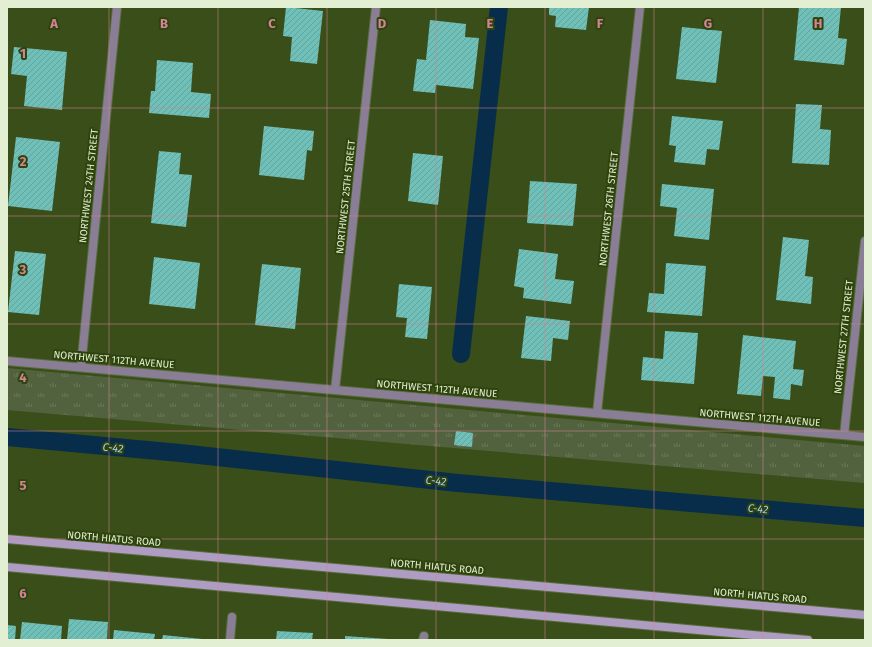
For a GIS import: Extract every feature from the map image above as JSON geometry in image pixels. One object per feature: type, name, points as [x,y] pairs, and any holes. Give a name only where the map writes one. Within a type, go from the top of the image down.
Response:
[{"type":"main road","name":"NORTH HIATUS ROAD","points":[[7,539],[865,615]]},
{"type":"main road","points":[[7,567],[808,640]]},
{"type":"street","name":"NORTHWEST 24TH STREET","points":[[81,368],[117,7]]},
{"type":"street","name":"NORTHWEST 25TH STREET","points":[[335,390],[376,7]]},
{"type":"street","name":"NORTHWEST 26TH STREET","points":[[597,413],[640,7]]},
{"type":"street","name":"NORTHWEST 27TH STREET","points":[[844,435],[865,241]]},
{"type":"street","name":"NORTHWEST 112TH AVENUE","points":[[7,361],[865,437]]},
{"type":"street","points":[[230,640],[232,617]]},
{"type":"green space","points":[[7,368],[865,446],[865,483],[7,410]]},
{"type":"building","points":[[286,7],[323,11],[317,64],[290,61],[292,37],[283,36]]},
{"type":"building","points":[[549,7],[589,7],[586,30],[555,27],[556,16],[549,15]]},
{"type":"building","points":[[799,7],[841,7],[838,38],[847,39],[844,65],[794,60]]},
{"type":"building","points":[[430,20],[466,24],[465,37],[479,38],[473,89],[436,85],[435,93],[413,91],[417,59],[426,60]]},
{"type":"building","points":[[682,27],[722,31],[716,83],[676,79]]},
{"type":"building","points":[[14,47],[67,52],[62,110],[24,106],[27,76],[11,74]]},
{"type":"building","points":[[157,60],[193,63],[191,92],[211,94],[209,118],[149,113],[151,91],[155,91]]},
{"type":"building","points":[[796,104],[822,105],[820,129],[831,130],[829,165],[792,163]]},
{"type":"building","points":[[672,116],[723,121],[719,150],[707,149],[705,165],[674,162],[676,146],[669,145]]},
{"type":"building","points":[[264,126],[314,131],[312,151],[307,150],[304,180],[259,175]]},
{"type":"building","points":[[16,137],[60,142],[52,211],[8,206]]},
{"type":"building","points":[[159,151],[181,153],[179,174],[192,175],[186,227],[151,223]]},
{"type":"building","points":[[413,153],[443,156],[438,205],[408,201]]},
{"type":"building","points":[[530,181],[577,184],[573,226],[527,223]]},
{"type":"building","points":[[662,184],[714,189],[709,240],[674,236],[677,208],[660,206]]},
{"type":"building","points":[[783,237],[809,240],[805,276],[813,277],[811,304],[776,300]]},
{"type":"building","points":[[519,249],[558,254],[555,279],[574,281],[571,304],[523,298],[524,288],[514,286]]},
{"type":"building","points":[[15,251],[46,254],[39,315],[8,312]]},
{"type":"building","points":[[154,257],[200,263],[195,309],[149,304]]},
{"type":"building","points":[[666,263],[706,266],[702,316],[647,312],[649,293],[664,294]]},
{"type":"building","points":[[262,264],[301,268],[295,329],[255,325]]},
{"type":"building","points":[[399,284],[432,287],[427,339],[405,337],[407,318],[396,317]]},
{"type":"building","points":[[526,316],[570,321],[568,340],[553,338],[551,361],[521,358]]},
{"type":"building","points":[[665,331],[698,333],[694,384],[641,380],[643,357],[663,359]]},
{"type":"building","points":[[743,335],[796,341],[793,369],[804,370],[802,386],[791,384],[790,400],[773,398],[775,377],[763,376],[761,396],[737,394]]},
{"type":"building","points":[[456,431],[473,433],[472,447],[454,445]]},
{"type":"building","points":[[69,619],[108,622],[107,640],[67,640]]},
{"type":"building","points":[[22,622],[62,626],[61,640],[20,640]]},
{"type":"building","points":[[7,625],[16,626],[15,640],[7,640]]},
{"type":"building","points":[[114,630],[155,634],[154,640],[113,640]]},
{"type":"building","points":[[277,631],[313,633],[312,640],[276,640]]},
{"type":"building","points":[[163,635],[202,639],[162,640]]},
{"type":"building","points":[[345,636],[388,639],[388,640],[345,640]]},
{"type":"waterway","points":[[461,354],[499,7]]},
{"type":"waterway","name":"C-42","points":[[7,437],[180,453],[458,483],[865,518]]}]
